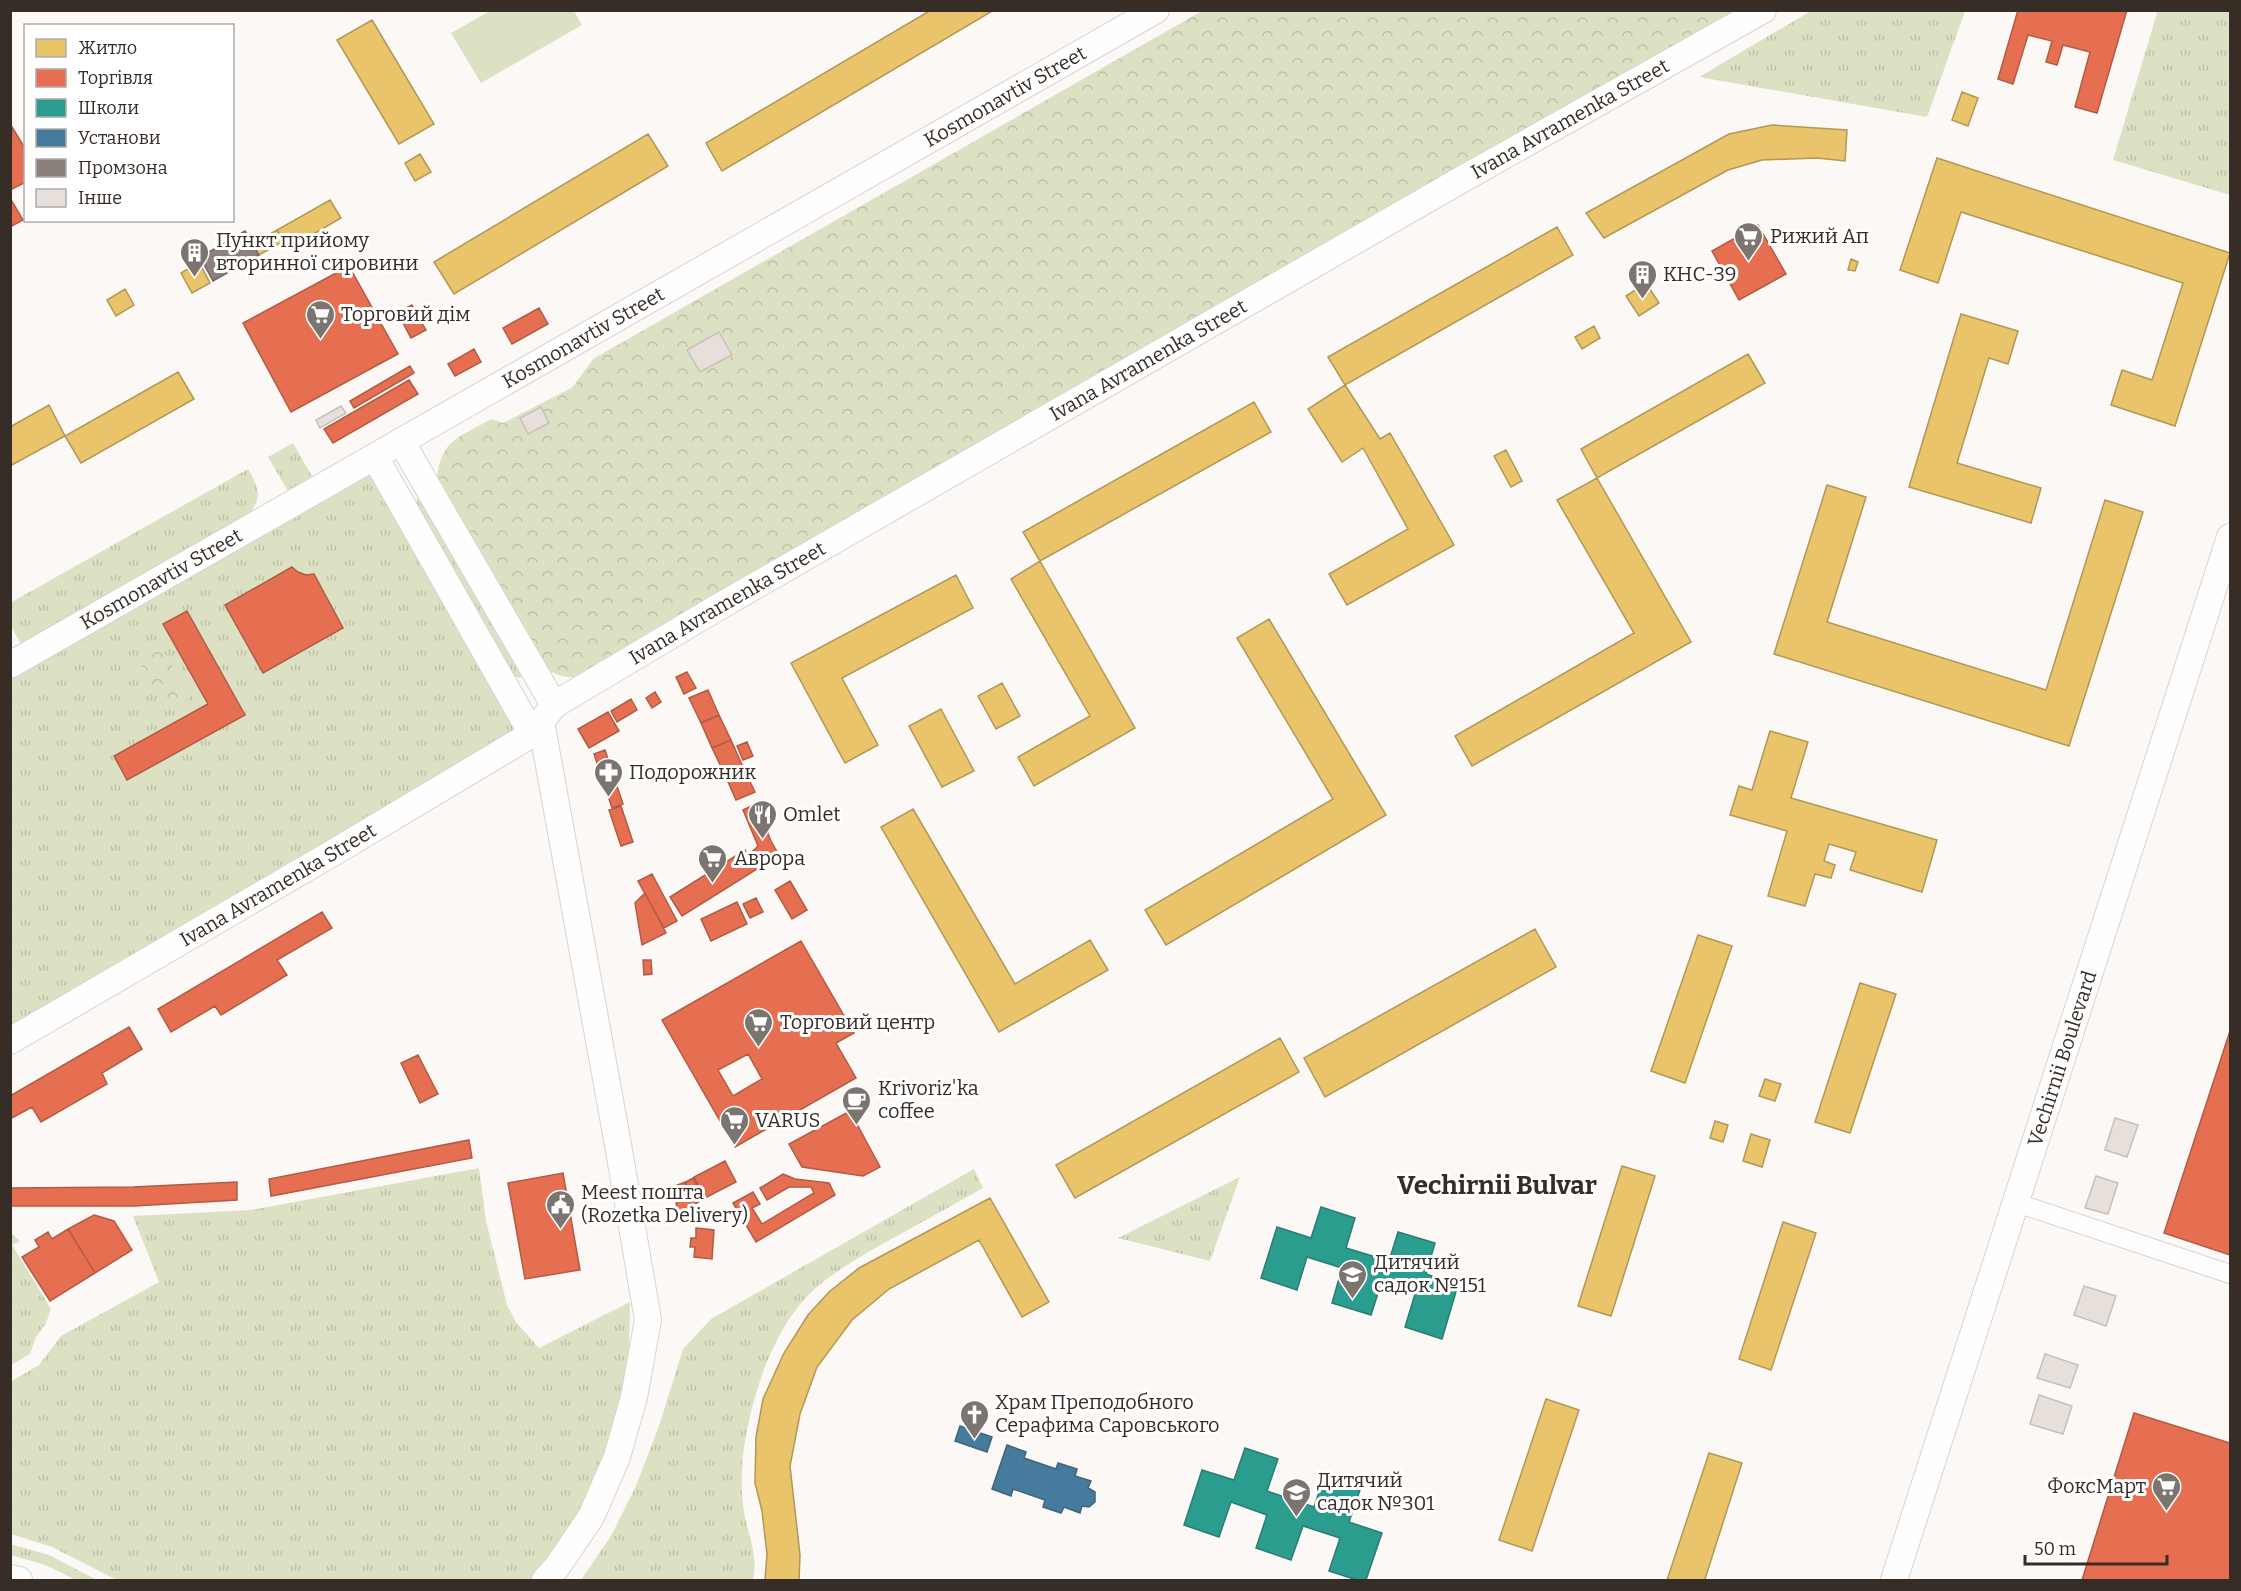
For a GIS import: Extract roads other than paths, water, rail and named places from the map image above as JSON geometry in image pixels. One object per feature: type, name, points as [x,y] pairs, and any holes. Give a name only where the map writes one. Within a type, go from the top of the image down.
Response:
[{"type":"street","name":"Kosmonavtiv Street","points":[[10,665],[1156,10]]},
{"type":"street","name":"Ivana Avramenka Street","points":[[10,1041],[336,851],[715,609],[1224,316],[1763,10]]},
{"type":"street","points":[[401,441],[542,721],[648,1320],[634,1397],[617,1457],[591,1517],[545,1581]]},
{"type":"street","points":[[375,457],[542,721]]},
{"type":"street","name":"Vechirnii Boulevard","points":[[1894,1581],[2014,1202],[2230,537]]},
{"type":"street","points":[[2014,1202],[2230,1274]]},
{"type":"street","points":[[10,1578],[19,1581]]},
{"type":"place","name":"Рижий Ап","points":[[1749,262]]},
{"type":"place","name":"Пункт прийому вторинної сировини","points":[[195,278]]},
{"type":"place","name":"КНС-39","points":[[1642,300]]},
{"type":"place","name":"Торговий дім","points":[[320,340]]},
{"type":"place","name":"Подорожник","points":[[608,798]]},
{"type":"place","name":"Omlet","points":[[762,840]]},
{"type":"place","name":"Аврора","points":[[713,884]]},
{"type":"place","name":"Торговий центр","points":[[759,1048]]},
{"type":"place","name":"Krivoriz'ka coffee","points":[[857,1126]]},
{"type":"place","name":"VARUS","points":[[734,1146]]},
{"type":"place","name":"Meest пошта (Rozetka Delivery)","points":[[560,1230]]},
{"type":"place","name":"Дитячий садок №151","points":[[1353,1300]]},
{"type":"place","name":"Храм Преподобного Серафима Саровського","points":[[974,1440]]},
{"type":"place","name":"ФоксМарт","points":[[2167,1512]]},
{"type":"place","name":"Дитячий садок №301","points":[[1296,1518]]},
{"type":"district","name":"Vechirnii Bulvar","points":[[1497,1185]]}]
